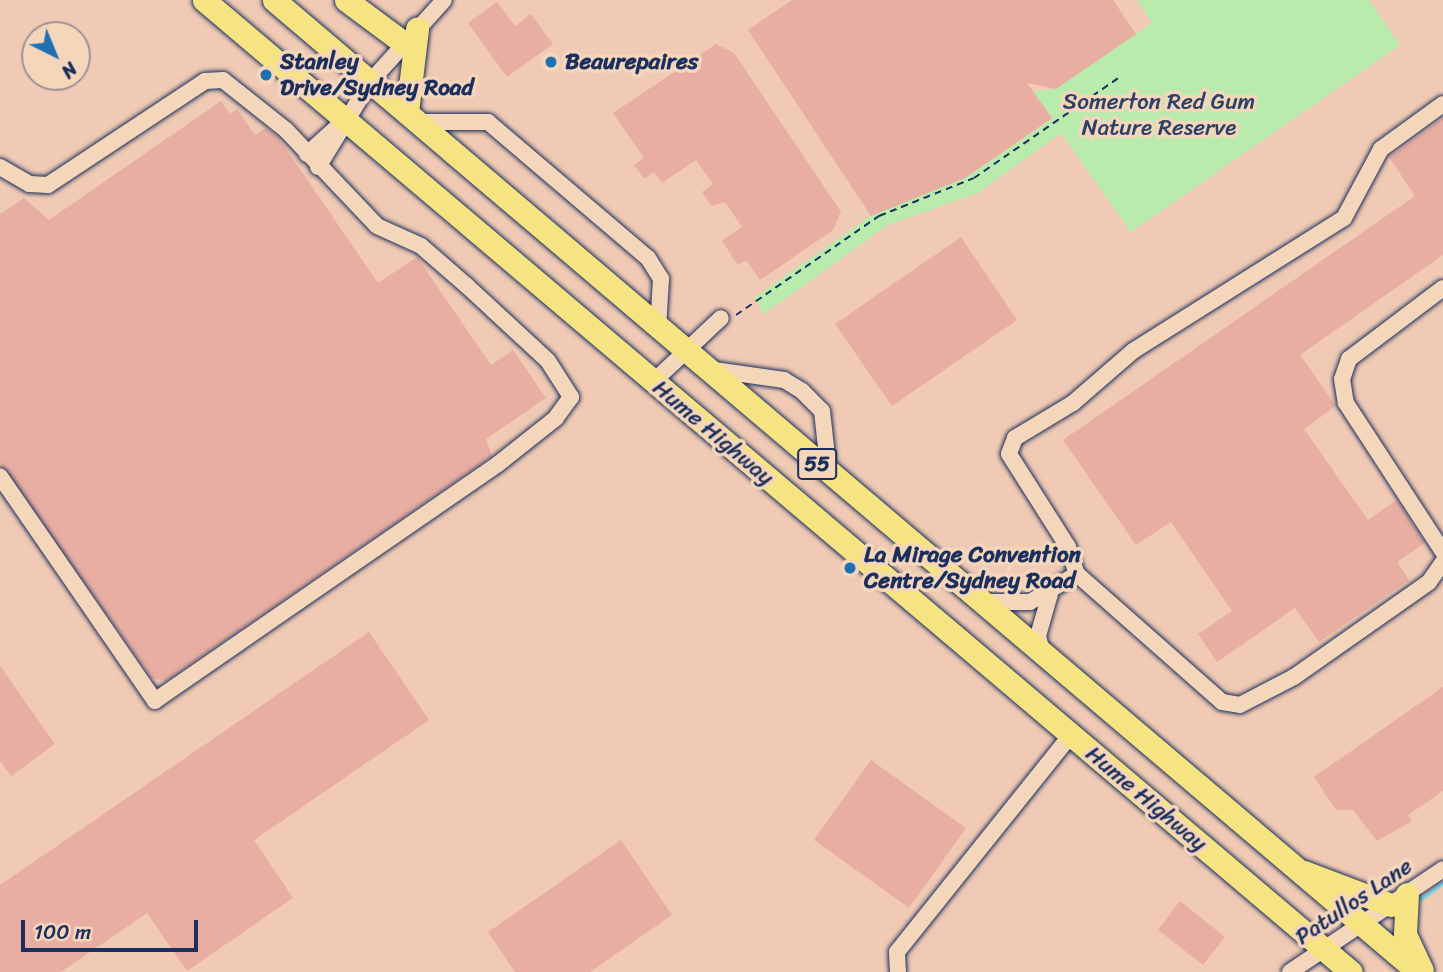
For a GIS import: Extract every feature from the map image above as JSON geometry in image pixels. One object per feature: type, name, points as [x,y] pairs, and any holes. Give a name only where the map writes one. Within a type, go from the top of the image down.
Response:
[{"type":"highway","name":"Hume Highway","points":[[204,0],[1351,972]]},
{"type":"highway","name":"Hume Highway","points":[[274,0],[414,117],[973,599],[1421,972]]},
{"type":"highway","points":[[346,0],[411,36],[414,117]]},
{"type":"highway","points":[[1298,871],[1399,899],[1405,934],[1421,972]]},
{"type":"street","points":[[318,167],[335,148],[346,119],[370,82],[444,0]]},
{"type":"street","points":[[0,167],[29,184],[48,185],[213,79],[257,102],[377,226],[435,256],[548,361],[571,397],[556,418],[155,701],[0,476]]},
{"type":"street","points":[[1443,104],[1381,149],[1344,218],[1133,351],[1073,403],[1015,438],[1009,454],[1014,468],[1068,547],[1077,574],[1200,686],[1240,705],[1294,677],[1429,582],[1443,562]]},
{"type":"street","points":[[414,117],[488,122],[649,258],[661,279],[658,329]]},
{"type":"street","points":[[307,154],[346,119]]},
{"type":"street","points":[[1443,288],[1357,352],[1342,379],[1346,403],[1443,552]]},
{"type":"street","points":[[653,382],[682,350],[721,318]]},
{"type":"street","points":[[704,369],[784,380],[802,391],[822,411],[830,475]]},
{"type":"street","points":[[973,599],[1006,606],[1050,594],[1077,574]]},
{"type":"street","points":[[1045,659],[1038,636],[1050,594]]},
{"type":"street","points":[[898,972],[897,952],[1071,735]]},
{"type":"street","name":"Patullos Lane","points":[[1290,972],[1443,869]]},
{"type":"path","points":[[721,318],[738,315],[879,216],[974,178],[1120,77]]},
{"type":"shaded area","points":[[0,0],[1443,0],[1443,972],[0,972]]},
{"type":"green space","name":"Somerton Red Gum Nature Reserve","points":[[1137,0],[1369,0],[1400,45],[1131,232],[1061,133],[978,193],[888,225],[764,314],[754,298],[879,210],[965,178],[1052,119],[1033,92],[1057,88],[1152,23]]},
{"type":"building","points":[[792,0],[1113,0],[1136,34],[1056,89],[1027,83],[1052,118],[965,178],[871,216],[748,30]]},
{"type":"building","points":[[497,2],[515,26],[531,14],[553,44],[507,77],[468,23]]},
{"type":"building","points":[[716,44],[734,53],[841,212],[833,230],[760,280],[746,260],[738,265],[722,241],[742,227],[725,202],[712,206],[702,192],[713,184],[696,160],[662,183],[654,172],[644,179],[634,165],[644,158],[613,113]]},
{"type":"building","points":[[221,101],[230,114],[237,109],[255,135],[266,128],[278,137],[378,283],[417,257],[491,365],[513,350],[546,398],[486,439],[492,456],[166,681],[152,678],[0,464],[0,214],[24,198],[49,220]]},
{"type":"building","points":[[1443,118],[1443,255],[1300,355],[1336,406],[1304,429],[1368,520],[1397,500],[1425,543],[1397,562],[1409,580],[1319,642],[1295,608],[1217,662],[1198,634],[1232,611],[1171,522],[1136,545],[1063,440],[1415,196],[1389,157]]},
{"type":"building","points":[[961,237],[1017,320],[892,406],[835,324]]},
{"type":"building","points":[[369,632],[429,720],[254,840],[293,898],[187,971],[147,913],[61,972],[0,972],[0,885]]},
{"type":"building","points":[[0,666],[55,744],[11,776],[0,761]]},
{"type":"building","points":[[1443,687],[1443,791],[1408,815],[1412,821],[1377,841],[1353,810],[1336,810],[1314,777]]},
{"type":"building","points":[[871,760],[966,828],[909,908],[814,840]]},
{"type":"building","points":[[621,840],[672,915],[590,972],[515,972],[488,932]]},
{"type":"building","points":[[1180,901],[1225,937],[1203,965],[1158,930]]},
{"type":"waterway","points":[[1422,899],[1443,884]]},
{"type":"place","name":"Beaurepaires","points":[[551,62]]},
{"type":"place","name":"Stanley Drive/Sydney Road","points":[[266,75]]},
{"type":"place","name":"La Mirage Convention Centre/Sydney Road","points":[[850,568]]}]
